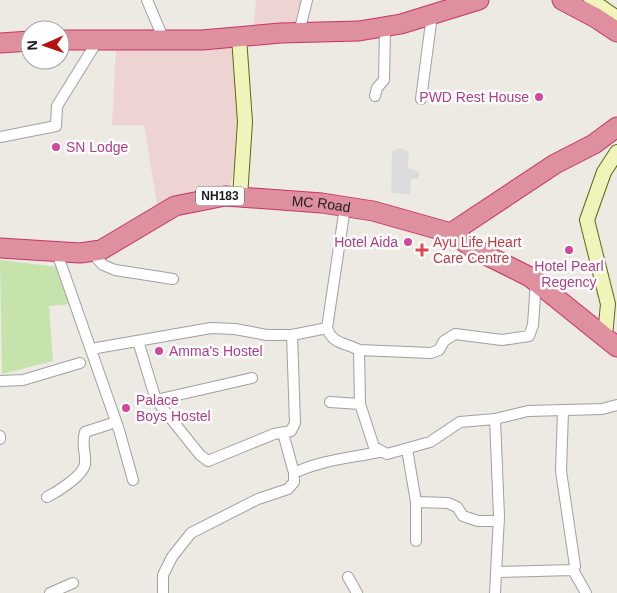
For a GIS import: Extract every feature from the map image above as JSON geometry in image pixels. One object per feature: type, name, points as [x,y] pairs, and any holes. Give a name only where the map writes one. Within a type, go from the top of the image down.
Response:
[{"type":"highway","points":[[70,40],[239,38],[385,28],[479,0]]},
{"type":"highway","points":[[562,0],[596,18],[617,32]]},
{"type":"highway","points":[[0,43],[20,42]]},
{"type":"highway","points":[[450,233],[482,214],[555,164],[594,144],[617,127]]},
{"type":"highway","name":"MC Road","points":[[0,248],[91,252],[112,245],[175,206],[211,198],[240,197],[387,213],[450,233],[476,250],[536,281],[611,342]]},
{"type":"highway","points":[[476,250],[473,237],[476,223],[482,214]]},
{"type":"street","points":[[147,0],[164,40]]},
{"type":"street","points":[[299,33],[307,0]]},
{"type":"street","points":[[592,0],[617,18]]},
{"type":"street","points":[[421,99],[432,15]]},
{"type":"street","points":[[374,96],[384,80],[385,28]]},
{"type":"street","points":[[239,38],[245,122],[240,197]]},
{"type":"street","points":[[0,137],[56,126],[57,106],[98,40]]},
{"type":"street","points":[[611,342],[608,304],[587,220],[604,172],[617,152]]},
{"type":"street","points":[[345,207],[327,328],[330,336],[336,342],[359,350],[431,353],[439,350],[444,341],[455,334],[502,340],[529,336],[533,325],[536,281]]},
{"type":"street","points":[[56,250],[116,422],[133,480]]},
{"type":"street","points":[[91,252],[103,265],[116,270],[172,279]]},
{"type":"street","points":[[91,349],[211,328],[267,335],[292,335],[327,328]]},
{"type":"street","points":[[138,341],[156,400],[200,455],[208,461],[274,434],[283,434],[291,431],[295,424],[292,335]]},
{"type":"street","points":[[359,350],[360,404],[374,447],[379,452]]},
{"type":"street","points":[[0,381],[23,380],[80,363]]},
{"type":"street","points":[[156,400],[252,378]]},
{"type":"street","points":[[330,402],[360,404]]},
{"type":"street","points":[[294,473],[328,460],[379,452],[387,454],[430,442],[460,422],[495,419],[528,411],[602,410],[617,405]]},
{"type":"street","points":[[563,411],[561,471],[575,566],[573,570],[586,593]]},
{"type":"street","points":[[495,419],[499,521],[498,572],[495,593]]},
{"type":"street","points":[[47,497],[62,489],[82,471],[85,464],[82,441],[85,432],[116,422]]},
{"type":"street","points":[[162,593],[163,575],[172,557],[192,533],[258,499],[288,489],[294,482],[294,473],[283,434]]},
{"type":"street","points":[[406,449],[416,502],[416,541]]},
{"type":"street","points":[[416,502],[448,503],[457,507],[462,516],[478,521],[499,521]]},
{"type":"street","points":[[498,572],[573,570]]},
{"type":"street","points":[[348,577],[357,593]]},
{"type":"street","points":[[50,593],[73,583]]},
{"type":"shaded area","points":[[256,0],[305,0],[303,10],[294,26],[254,25]]},
{"type":"shaded area","points":[[237,47],[239,150],[229,191],[158,210],[144,125],[112,125],[116,48]]},
{"type":"shaded area","points":[[398,148],[409,151],[408,168],[419,172],[419,179],[411,179],[410,194],[391,193],[392,152]]},
{"type":"green space","points":[[0,260],[58,267],[71,304],[49,306],[53,361],[2,374]]},
{"type":"place","name":"PWD Rest House","points":[[539,97]]},
{"type":"place","name":"SN Lodge","points":[[56,147]]},
{"type":"place","name":"Hotel Aida","points":[[408,242]]},
{"type":"place","name":"Ayu Life Heart Care Centre","points":[[422,250]]},
{"type":"place","name":"Hotel Pearl Regency","points":[[569,250]]},
{"type":"place","name":"Amma's Hostel","points":[[159,351]]},
{"type":"place","name":"Palace Boys Hostel","points":[[126,408]]}]
